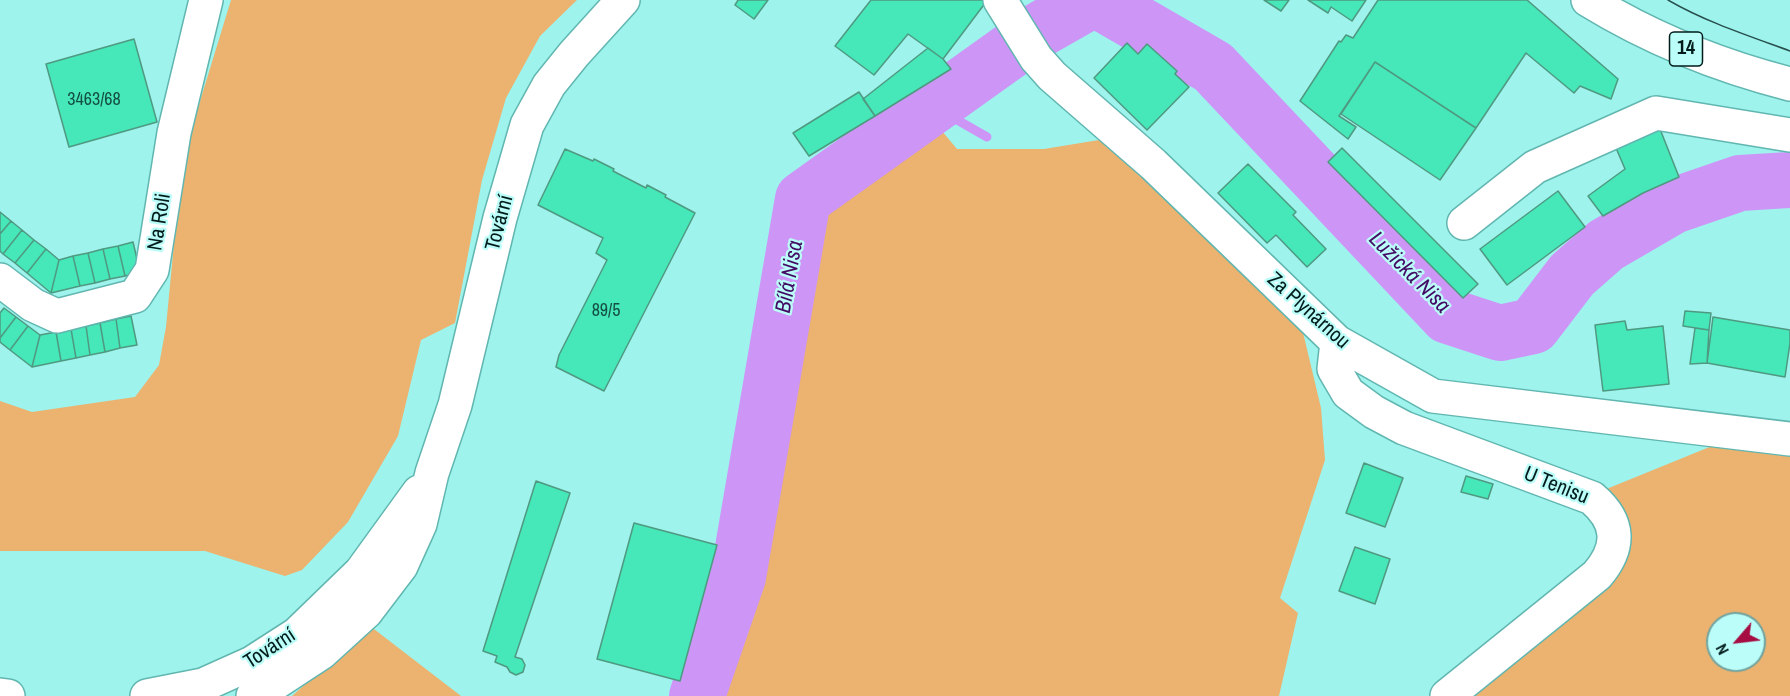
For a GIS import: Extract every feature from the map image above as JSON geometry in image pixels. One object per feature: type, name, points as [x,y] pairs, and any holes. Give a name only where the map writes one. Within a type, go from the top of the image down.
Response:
[{"type":"street","name":"Na Roli","points":[[0,280],[33,305],[57,316],[135,296],[152,270],[174,133],[206,0]]},
{"type":"street","name":"Tovární","points":[[253,696],[263,692],[321,653],[366,612],[401,566],[420,524],[432,473],[455,405],[500,218],[527,125],[549,86],[574,54],[623,0]]},
{"type":"street","name":"14","points":[[1588,0],[1654,36],[1704,57],[1790,84]]},
{"type":"street","name":"Za Plynárnou","points":[[1002,3],[1036,58],[1067,90],[1153,164],[1337,342],[1433,396],[1790,439]]},
{"type":"street","points":[[1464,223],[1535,167],[1656,113],[1790,135]]},
{"type":"street","name":"U Tenisu","points":[[1337,342],[1334,369],[1348,393],[1374,412],[1404,428],[1592,498],[1603,508],[1613,527],[1612,550],[1597,575],[1447,696]]},
{"type":"street","name":"Tovární","points":[[147,696],[199,691],[252,663],[297,634],[361,572],[432,473]]},
{"type":"street","points":[[274,696],[321,653]]},
{"type":"street","points":[[0,695],[8,696]]},
{"type":"shaded area","points":[[231,0],[577,0],[540,36],[506,98],[482,180],[455,323],[421,340],[398,436],[348,522],[302,570],[285,576],[205,551],[0,551],[0,401],[32,412],[135,397],[159,365],[166,327],[182,160]]},
{"type":"shaded area","points":[[931,118],[957,149],[1044,149],[1099,140],[1250,270],[1301,324],[1321,408],[1325,460],[1280,598],[1298,613],[1279,696],[720,696],[781,468],[815,207]]},
{"type":"shaded area","points":[[1712,446],[1790,454],[1790,696],[1462,696],[1577,614],[1623,567],[1625,516],[1604,490]]},
{"type":"shaded area","points":[[370,626],[461,696],[292,696]]},
{"type":"building","points":[[738,0],[768,0],[754,19],[735,5]]},
{"type":"building","points":[[871,0],[983,0],[986,2],[943,59],[908,34],[874,75],[835,46]]},
{"type":"building","points":[[1264,0],[1289,0],[1281,11]]},
{"type":"building","points":[[1308,0],[1366,0],[1352,21],[1331,7],[1328,13]]},
{"type":"building","points":[[1378,0],[1527,0],[1618,79],[1611,99],[1580,86],[1574,93],[1526,53],[1476,128],[1375,62],[1339,116],[1356,127],[1348,139],[1300,101],[1339,41],[1341,42],[1346,35],[1353,38]]},
{"type":"building","points":[[134,39],[157,122],[69,147],[46,64]]},
{"type":"building","points":[[1127,43],[1138,54],[1147,44],[1177,71],[1175,74],[1189,87],[1147,130],[1094,78]]},
{"type":"building","points":[[928,48],[943,59],[951,69],[875,116],[863,99]]},
{"type":"building","points":[[1375,62],[1476,128],[1440,180],[1341,114]]},
{"type":"building","points":[[859,92],[875,116],[809,156],[793,133]]},
{"type":"building","points":[[1660,129],[1679,177],[1643,193],[1603,216],[1588,196],[1625,169],[1616,148]]},
{"type":"building","points":[[1342,148],[1478,284],[1463,298],[1328,162]]},
{"type":"building","points":[[565,149],[593,161],[594,159],[646,188],[647,185],[695,213],[604,391],[556,367],[559,355],[607,260],[596,253],[603,238],[538,205]]},
{"type":"building","points":[[1248,164],[1296,212],[1293,215],[1326,249],[1307,267],[1276,235],[1267,243],[1218,193]]},
{"type":"building","points":[[1558,191],[1585,227],[1507,285],[1480,249]]},
{"type":"building","points":[[0,212],[11,221],[0,234]]},
{"type":"building","points":[[11,221],[22,230],[3,254],[0,251],[0,234]]},
{"type":"building","points":[[22,230],[34,240],[15,263],[3,254]]},
{"type":"building","points":[[34,240],[46,249],[27,273],[15,263]]},
{"type":"building","points":[[133,242],[140,272],[125,276],[118,246]]},
{"type":"building","points":[[118,246],[125,276],[110,279],[103,249]]},
{"type":"building","points":[[46,249],[59,260],[51,293],[27,273]]},
{"type":"building","points":[[103,249],[110,279],[95,283],[88,253]]},
{"type":"building","points":[[88,253],[95,283],[80,286],[73,256]]},
{"type":"building","points":[[73,256],[80,286],[51,293],[59,260]]},
{"type":"building","points":[[4,308],[16,317],[0,338],[0,313]]},
{"type":"building","points":[[1685,311],[1711,313],[1709,330],[1683,326]]},
{"type":"building","points":[[131,316],[137,345],[120,348],[116,319]]},
{"type":"building","points":[[16,317],[28,326],[10,350],[0,342],[0,338]]},
{"type":"building","points":[[1713,317],[1790,330],[1785,377],[1707,363]]},
{"type":"building","points":[[116,319],[120,348],[105,352],[100,323]]},
{"type":"building","points":[[1625,321],[1627,330],[1663,326],[1669,384],[1603,391],[1595,325]]},
{"type":"building","points":[[100,323],[105,352],[90,355],[86,326]]},
{"type":"building","points":[[28,326],[40,335],[32,367],[10,350]]},
{"type":"building","points":[[86,326],[90,355],[76,358],[71,329]]},
{"type":"building","points":[[1695,328],[1709,330],[1707,363],[1690,364]]},
{"type":"building","points":[[71,329],[76,358],[61,361],[56,332]]},
{"type":"building","points":[[56,332],[61,361],[32,367],[40,335]]},
{"type":"building","points":[[1364,463],[1403,478],[1385,527],[1346,513]]},
{"type":"building","points":[[1466,476],[1493,484],[1488,499],[1461,492]]},
{"type":"building","points":[[536,481],[570,493],[515,657],[522,659],[525,665],[523,672],[516,675],[507,667],[495,662],[497,656],[483,651]]},
{"type":"building","points":[[634,523],[717,545],[680,681],[597,659]]},
{"type":"building","points":[[1355,547],[1390,559],[1375,604],[1339,591]]},
{"type":"waterway","name":"Bílá Nisa","points":[[697,696],[738,577],[803,199],[1041,29],[1092,0]]},
{"type":"waterway","name":"Lužická Nisa","points":[[1097,0],[1213,67],[1448,316],[1500,333],[1533,326],[1572,275],[1606,245],[1673,206],[1740,183],[1790,180]]},
{"type":"waterway","points":[[948,94],[952,117],[987,137]]},
{"type":"tram line","points":[[1668,0],[1712,22],[1790,51]]}]
